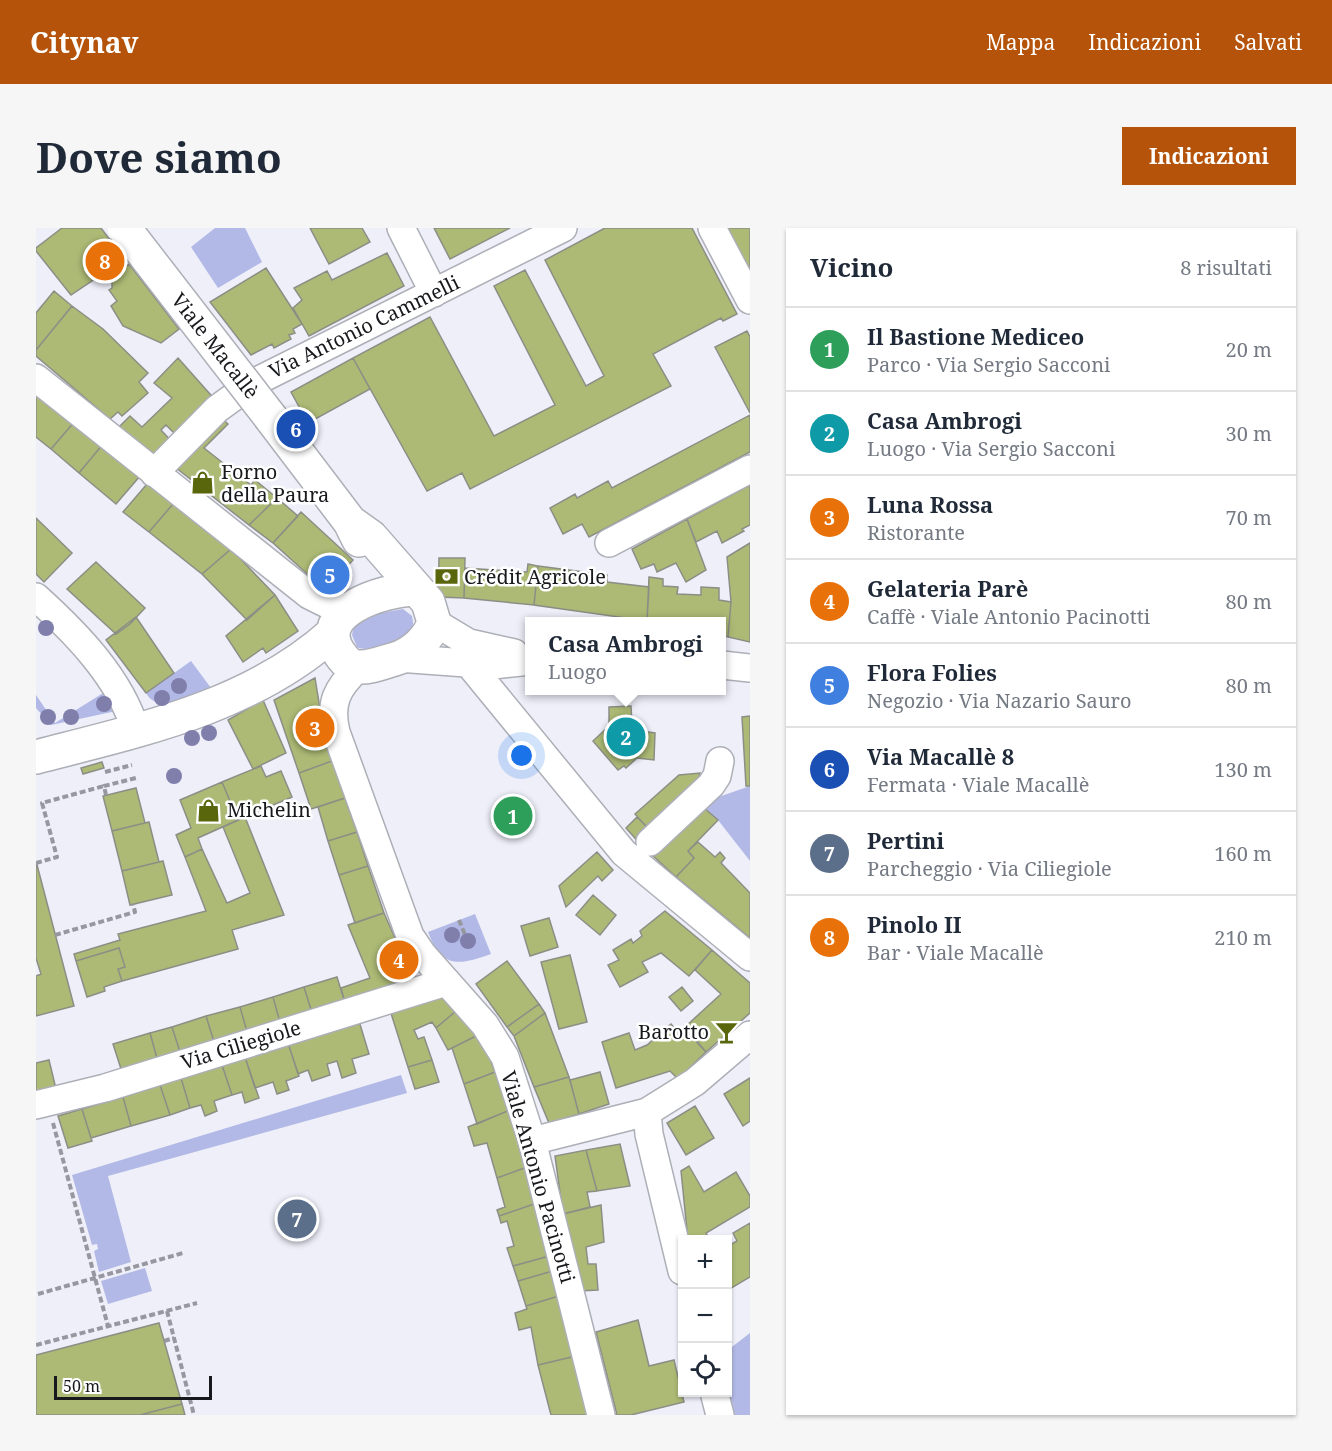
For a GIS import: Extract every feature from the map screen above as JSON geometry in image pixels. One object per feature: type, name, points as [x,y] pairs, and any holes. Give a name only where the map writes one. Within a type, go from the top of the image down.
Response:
[{"type":"main road","name":"Viale Macallè","points":[[124,228],[350,522],[369,562],[371,582],[350,633]]},
{"type":"main road","name":"Viale Macallè","points":[[350,522],[371,537],[414,589],[428,602],[434,622]]},
{"type":"main road","points":[[36,757],[198,713],[302,659],[315,655],[350,633],[396,591],[414,589]]},
{"type":"main road","points":[[350,633],[398,658],[424,639],[434,622]]},
{"type":"street","points":[[401,228],[434,293]]},
{"type":"street","name":"Via Antonio Cammelli","points":[[154,473],[230,398],[276,370],[563,228]]},
{"type":"street","points":[[712,228],[750,300]]},
{"type":"street","points":[[36,378],[309,595],[331,605],[350,633]]},
{"type":"street","points":[[609,543],[750,469]]},
{"type":"street","points":[[36,597],[108,675],[126,701],[135,731]]},
{"type":"street","points":[[434,622],[469,643],[525,655]]},
{"type":"street","name":"Viale Antonio Pacinotti","points":[[350,633],[340,686],[333,702],[336,732],[410,936],[446,982],[485,1025],[499,1046],[532,1141],[601,1415]]},
{"type":"street","points":[[398,658],[469,664],[508,665],[525,662]]},
{"type":"street","points":[[469,664],[624,853],[750,957]]},
{"type":"street","points":[[726,665],[750,668]]},
{"type":"street","points":[[650,842],[711,784],[717,776],[720,761]]},
{"type":"street","name":"Via Ciliegiole","points":[[42,1104],[105,1088],[446,982]]},
{"type":"street","points":[[532,1141],[647,1112],[695,1082],[750,1035]]},
{"type":"street","points":[[647,1112],[649,1134],[678,1254]]},
{"type":"street","points":[[715,1397],[720,1415]]},
{"type":"path","points":[[105,772],[132,765]]},
{"type":"path","points":[[36,863],[57,857],[42,803],[136,778]]},
{"type":"path","points":[[104,786],[106,795]]},
{"type":"path","points":[[56,934],[135,912],[134,904]]},
{"type":"path","points":[[459,920],[465,935],[461,942]]},
{"type":"path","points":[[42,1104],[108,1326]]},
{"type":"path","points":[[38,1294],[183,1253]]},
{"type":"path","points":[[36,1345],[197,1303]]},
{"type":"path","points":[[167,1311],[194,1415]]},
{"type":"path","points":[[164,1341],[174,1338]]},
{"type":"shaded area","points":[[215,228],[245,228],[262,262],[218,288],[191,247]]},
{"type":"shaded area","points":[[403,609],[412,616],[413,620],[412,628],[407,634],[377,648],[357,647],[352,635],[354,626],[380,613]]},
{"type":"shaded area","points":[[191,661],[211,688],[186,699],[167,703],[152,700],[146,693]]},
{"type":"shaded area","points":[[108,690],[121,710],[51,725],[36,708],[36,695],[55,723]]},
{"type":"shaded area","points":[[750,786],[750,861],[718,820],[703,807],[713,799]]},
{"type":"shaded area","points":[[475,914],[491,954],[460,962],[445,958],[433,944],[428,932]]},
{"type":"shaded area","points":[[401,1075],[407,1093],[108,1176],[131,1262],[99,1272],[94,1251],[98,1249],[97,1244],[92,1245],[72,1175]]},
{"type":"shaded area","points":[[145,1268],[152,1291],[108,1304],[101,1281]]},
{"type":"shaded area","points":[[750,1333],[750,1415],[735,1415],[730,1397],[732,1347]]},
{"type":"building","points":[[62,228],[101,228],[126,261],[106,279],[104,273],[71,295],[36,251],[36,248]]},
{"type":"building","points":[[310,228],[362,228],[370,242],[329,264]]},
{"type":"building","points":[[434,228],[510,228],[450,259]]},
{"type":"building","points":[[605,228],[692,228],[737,314],[723,321],[721,318],[653,354],[671,386],[470,489],[462,473],[427,491],[353,358],[430,317],[494,436],[555,405],[494,286],[525,270],[586,386],[604,376],[545,260]]},
{"type":"building","points":[[726,228],[750,228],[750,274]]},
{"type":"building","points":[[387,253],[404,286],[309,336],[293,308],[302,300],[294,288],[327,271],[332,280]]},
{"type":"building","points":[[129,264],[179,329],[161,343],[123,326],[111,306],[117,301],[109,290],[112,288],[112,278]]},
{"type":"building","points":[[266,268],[302,324],[293,329],[295,333],[289,335],[291,339],[274,348],[272,344],[251,355],[210,302]]},
{"type":"building","points":[[54,291],[72,306],[36,350],[36,313]]},
{"type":"building","points":[[72,306],[103,329],[148,373],[139,382],[148,393],[122,416],[118,412],[110,419],[36,356],[36,350]]},
{"type":"building","points":[[747,331],[750,337],[750,413],[715,347]]},
{"type":"building","points":[[178,358],[217,402],[177,436],[166,425],[161,430],[174,444],[158,461],[119,427],[130,416],[142,427],[172,398],[154,383]]},
{"type":"building","points":[[353,358],[370,389],[308,423],[291,392]]},
{"type":"building","points":[[39,392],[75,421],[51,449],[36,437],[36,396]]},
{"type":"building","points":[[217,414],[228,424],[204,448],[251,485],[255,480],[277,498],[249,525],[171,464]]},
{"type":"building","points":[[750,415],[750,452],[589,537],[582,524],[563,534],[550,508],[575,494],[577,498],[608,481],[612,488]]},
{"type":"building","points":[[75,421],[103,444],[79,473],[51,449]]},
{"type":"building","points":[[103,444],[140,476],[116,504],[79,473]]},
{"type":"building","points":[[147,484],[173,504],[149,532],[123,512]]},
{"type":"building","points":[[750,485],[750,525],[742,529],[744,531],[722,543],[717,531],[696,542],[687,519]]},
{"type":"building","points":[[277,498],[298,516],[273,543],[249,525]]},
{"type":"building","points":[[173,504],[231,549],[202,574],[149,532]]},
{"type":"building","points":[[301,512],[353,560],[325,590],[273,543]]},
{"type":"building","points":[[36,518],[72,553],[44,582],[36,574]]},
{"type":"building","points":[[687,519],[706,570],[686,582],[676,563],[657,572],[654,564],[641,569],[632,549]]},
{"type":"building","points":[[750,543],[750,642],[728,637],[731,602],[727,557]]},
{"type":"building","points":[[231,549],[275,595],[247,620],[202,574]]},
{"type":"building","points":[[439,558],[465,558],[464,598],[438,597]]},
{"type":"building","points":[[96,562],[145,608],[130,624],[116,634],[67,589]]},
{"type":"building","points":[[528,564],[538,566],[534,605],[464,598],[465,568],[527,572]]},
{"type":"building","points":[[538,566],[607,575],[607,582],[649,587],[647,617],[619,617],[534,605]]},
{"type":"building","points":[[649,577],[663,579],[663,586],[678,587],[677,594],[701,595],[701,587],[719,588],[719,600],[731,602],[728,637],[726,636],[726,617],[647,617]]},
{"type":"building","points":[[275,595],[298,631],[266,653],[263,648],[243,662],[226,636]]},
{"type":"building","points":[[136,617],[174,673],[146,693],[106,640]]},
{"type":"building","points":[[315,678],[325,739],[332,761],[299,773],[274,700]]},
{"type":"building","points":[[263,700],[286,753],[253,769],[228,720]]},
{"type":"building","points":[[631,706],[632,725],[641,731],[655,733],[654,760],[637,758],[626,768],[624,766],[618,770],[593,741],[609,726],[609,707]]},
{"type":"building","points":[[750,716],[750,786],[746,786],[742,717]]},
{"type":"building","points":[[332,761],[345,798],[311,809],[299,773]]},
{"type":"building","points":[[102,762],[104,768],[83,774],[81,768]]},
{"type":"building","points":[[261,766],[266,777],[281,771],[292,797],[238,820],[222,782]]},
{"type":"building","points":[[700,773],[698,783],[650,831],[635,814],[679,775]]},
{"type":"building","name":"Michelin","points":[[222,782],[238,820],[198,838],[202,849],[185,857],[176,835],[191,828],[180,800]]},
{"type":"building","points":[[136,788],[145,823],[112,831],[103,796]]},
{"type":"building","points":[[345,798],[357,832],[328,841],[318,807]]},
{"type":"building","points":[[703,807],[718,820],[688,851],[694,858],[676,877],[652,855]]},
{"type":"building","points":[[245,817],[284,915],[232,930],[238,949],[122,981],[118,969],[125,967],[119,948],[76,961],[74,954],[120,940],[118,934],[206,911],[185,857],[202,849],[227,903],[250,893],[223,827]]},
{"type":"building","points":[[637,817],[653,833],[641,845],[626,828]]},
{"type":"building","points":[[149,822],[159,862],[122,871],[112,831]]},
{"type":"building","points":[[357,832],[368,866],[339,875],[328,841]]},
{"type":"building","points":[[698,842],[715,857],[720,852],[725,858],[721,863],[750,893],[750,938],[676,877],[694,858],[688,851]]},
{"type":"building","points":[[597,852],[613,870],[602,881],[598,876],[566,907],[559,886]]},
{"type":"building","points":[[36,861],[74,1006],[36,1016],[36,976],[41,974],[36,958]]},
{"type":"building","points":[[163,861],[172,895],[130,905],[122,871]]},
{"type":"building","points":[[368,866],[384,913],[355,923],[339,875]]},
{"type":"building","points":[[593,895],[616,915],[600,935],[576,915]]},
{"type":"building","points":[[665,911],[712,950],[689,976],[661,953],[642,962],[648,972],[620,987],[608,965],[619,960],[613,950],[631,939],[633,943],[642,936],[640,931]]},
{"type":"building","points":[[384,913],[415,984],[346,1006],[341,988],[370,978],[348,925]]},
{"type":"building","points":[[549,918],[558,947],[530,956],[521,926]]},
{"type":"building","points":[[119,948],[125,967],[118,969],[122,981],[104,987],[105,991],[87,997],[76,961]]},
{"type":"building","points":[[712,950],[750,983],[750,1013],[706,1052],[685,1027],[721,994],[695,970]]},
{"type":"building","points":[[570,955],[587,1022],[559,1029],[541,962]]},
{"type":"building","points":[[507,961],[539,1004],[507,1027],[476,984]]},
{"type":"building","points":[[337,977],[346,1006],[313,1016],[304,987]]},
{"type":"building","points":[[304,987],[313,1016],[281,1026],[273,997]]},
{"type":"building","points":[[682,987],[693,1001],[681,1011],[669,997]]},
{"type":"building","points":[[440,989],[456,1011],[436,1028],[432,1022],[414,1030],[418,1039],[424,1037],[432,1060],[408,1067],[389,1007]]},
{"type":"building","points":[[273,997],[281,1026],[248,1035],[240,1007]]},
{"type":"building","points":[[539,1004],[545,1013],[514,1036],[507,1027]]},
{"type":"building","points":[[240,1007],[248,1035],[215,1045],[206,1016]]},
{"type":"building","points":[[456,1011],[476,1036],[448,1050],[436,1028]]},
{"type":"building","points":[[545,1013],[569,1077],[534,1087],[514,1036]]},
{"type":"building","points":[[206,1016],[215,1045],[181,1055],[172,1027]]},
{"type":"building","points":[[359,1021],[369,1054],[352,1059],[356,1073],[342,1078],[337,1061],[327,1064],[330,1075],[312,1081],[308,1070],[298,1074],[288,1043]]},
{"type":"building","points":[[671,1024],[682,1037],[688,1033],[706,1052],[678,1079],[670,1071],[616,1088],[602,1042],[629,1033],[635,1050],[647,1045]]},
{"type":"building","points":[[172,1027],[181,1055],[158,1062],[150,1033]]},
{"type":"building","points":[[150,1033],[158,1062],[122,1072],[113,1044]]},
{"type":"building","points":[[476,1036],[487,1050],[495,1072],[464,1084],[452,1048]]},
{"type":"building","points":[[288,1043],[299,1076],[286,1081],[289,1090],[277,1094],[273,1082],[255,1088],[245,1057]]},
{"type":"building","points":[[245,1057],[259,1098],[245,1103],[242,1092],[232,1095],[222,1065]]},
{"type":"building","points":[[49,1060],[56,1089],[36,1094],[36,1063]]},
{"type":"building","points":[[432,1060],[439,1082],[415,1089],[408,1067]]},
{"type":"building","points":[[222,1065],[232,1095],[214,1101],[217,1111],[205,1116],[201,1105],[190,1108],[181,1078]]},
{"type":"building","points":[[495,1072],[510,1110],[477,1124],[464,1084]]},
{"type":"building","points":[[600,1072],[609,1104],[579,1114],[570,1080]]},
{"type":"building","points":[[569,1077],[579,1114],[549,1123],[534,1087]]},
{"type":"building","points":[[181,1078],[190,1108],[170,1115],[160,1085]]},
{"type":"building","points":[[750,1078],[750,1121],[743,1126],[724,1094]]},
{"type":"building","points":[[160,1085],[170,1115],[131,1126],[123,1097]]},
{"type":"building","points":[[123,1097],[131,1126],[91,1138],[82,1109]]},
{"type":"building","points":[[695,1106],[714,1138],[686,1155],[667,1123]]},
{"type":"building","points":[[82,1109],[92,1141],[68,1148],[58,1116]]},
{"type":"building","points":[[510,1110],[527,1167],[497,1178],[487,1143],[474,1146],[468,1127]]},
{"type":"building","points":[[620,1144],[630,1186],[597,1191],[586,1150]]},
{"type":"building","points":[[586,1150],[597,1191],[587,1192],[590,1207],[563,1214],[555,1156]]},
{"type":"building","points":[[689,1166],[704,1192],[736,1172],[750,1196],[750,1207],[706,1233],[707,1235],[687,1235],[681,1171]]},
{"type":"building","points":[[527,1167],[537,1203],[499,1216],[497,1210],[505,1207],[497,1178]]},
{"type":"building","points":[[537,1203],[553,1255],[513,1266],[507,1248],[514,1246],[507,1221],[501,1223],[499,1216]]},
{"type":"building","points":[[601,1205],[604,1242],[586,1247],[588,1264],[596,1264],[598,1290],[579,1291],[563,1214]]},
{"type":"building","points":[[750,1223],[750,1277],[732,1288],[732,1244],[737,1241],[733,1233]]},
{"type":"building","points":[[553,1255],[556,1270],[518,1281],[513,1266]]},
{"type":"building","points":[[556,1270],[562,1295],[526,1306],[518,1281]]},
{"type":"building","points":[[562,1295],[576,1356],[538,1365],[531,1327],[519,1330],[515,1313],[527,1309],[526,1306]]},
{"type":"building","points":[[638,1320],[649,1366],[674,1360],[678,1377],[678,1397],[683,1397],[684,1402],[631,1415],[617,1415],[596,1332]]},
{"type":"building","points":[[159,1323],[182,1404],[140,1415],[36,1415],[36,1355]]},
{"type":"building","points":[[576,1356],[591,1415],[551,1415],[538,1365]]},
{"type":"building","points":[[182,1404],[185,1415],[140,1415]]},
{"type":"place","name":"Pinolo II","points":[[105,261]]},
{"type":"place","name":"Via Macallè 8","points":[[296,429]]},
{"type":"place","name":"Forno della Paura","points":[[203,483]]},
{"type":"place","name":"Flora Folies","points":[[330,575]]},
{"type":"place","name":"Crédit Agricole","points":[[446,577]]},
{"type":"place","name":"Luna Rossa","points":[[315,728]]},
{"type":"place","name":"Casa Ambrogi","points":[[626,737]]},
{"type":"place","name":"Michelin","points":[[209,810]]},
{"type":"place","name":"Il Bastione Mediceo","points":[[513,816]]},
{"type":"place","name":"Gelateria Parè","points":[[399,960]]},
{"type":"place","name":"Barotto","points":[[727,1032]]},
{"type":"place","name":"Pertini","points":[[297,1219]]}]
